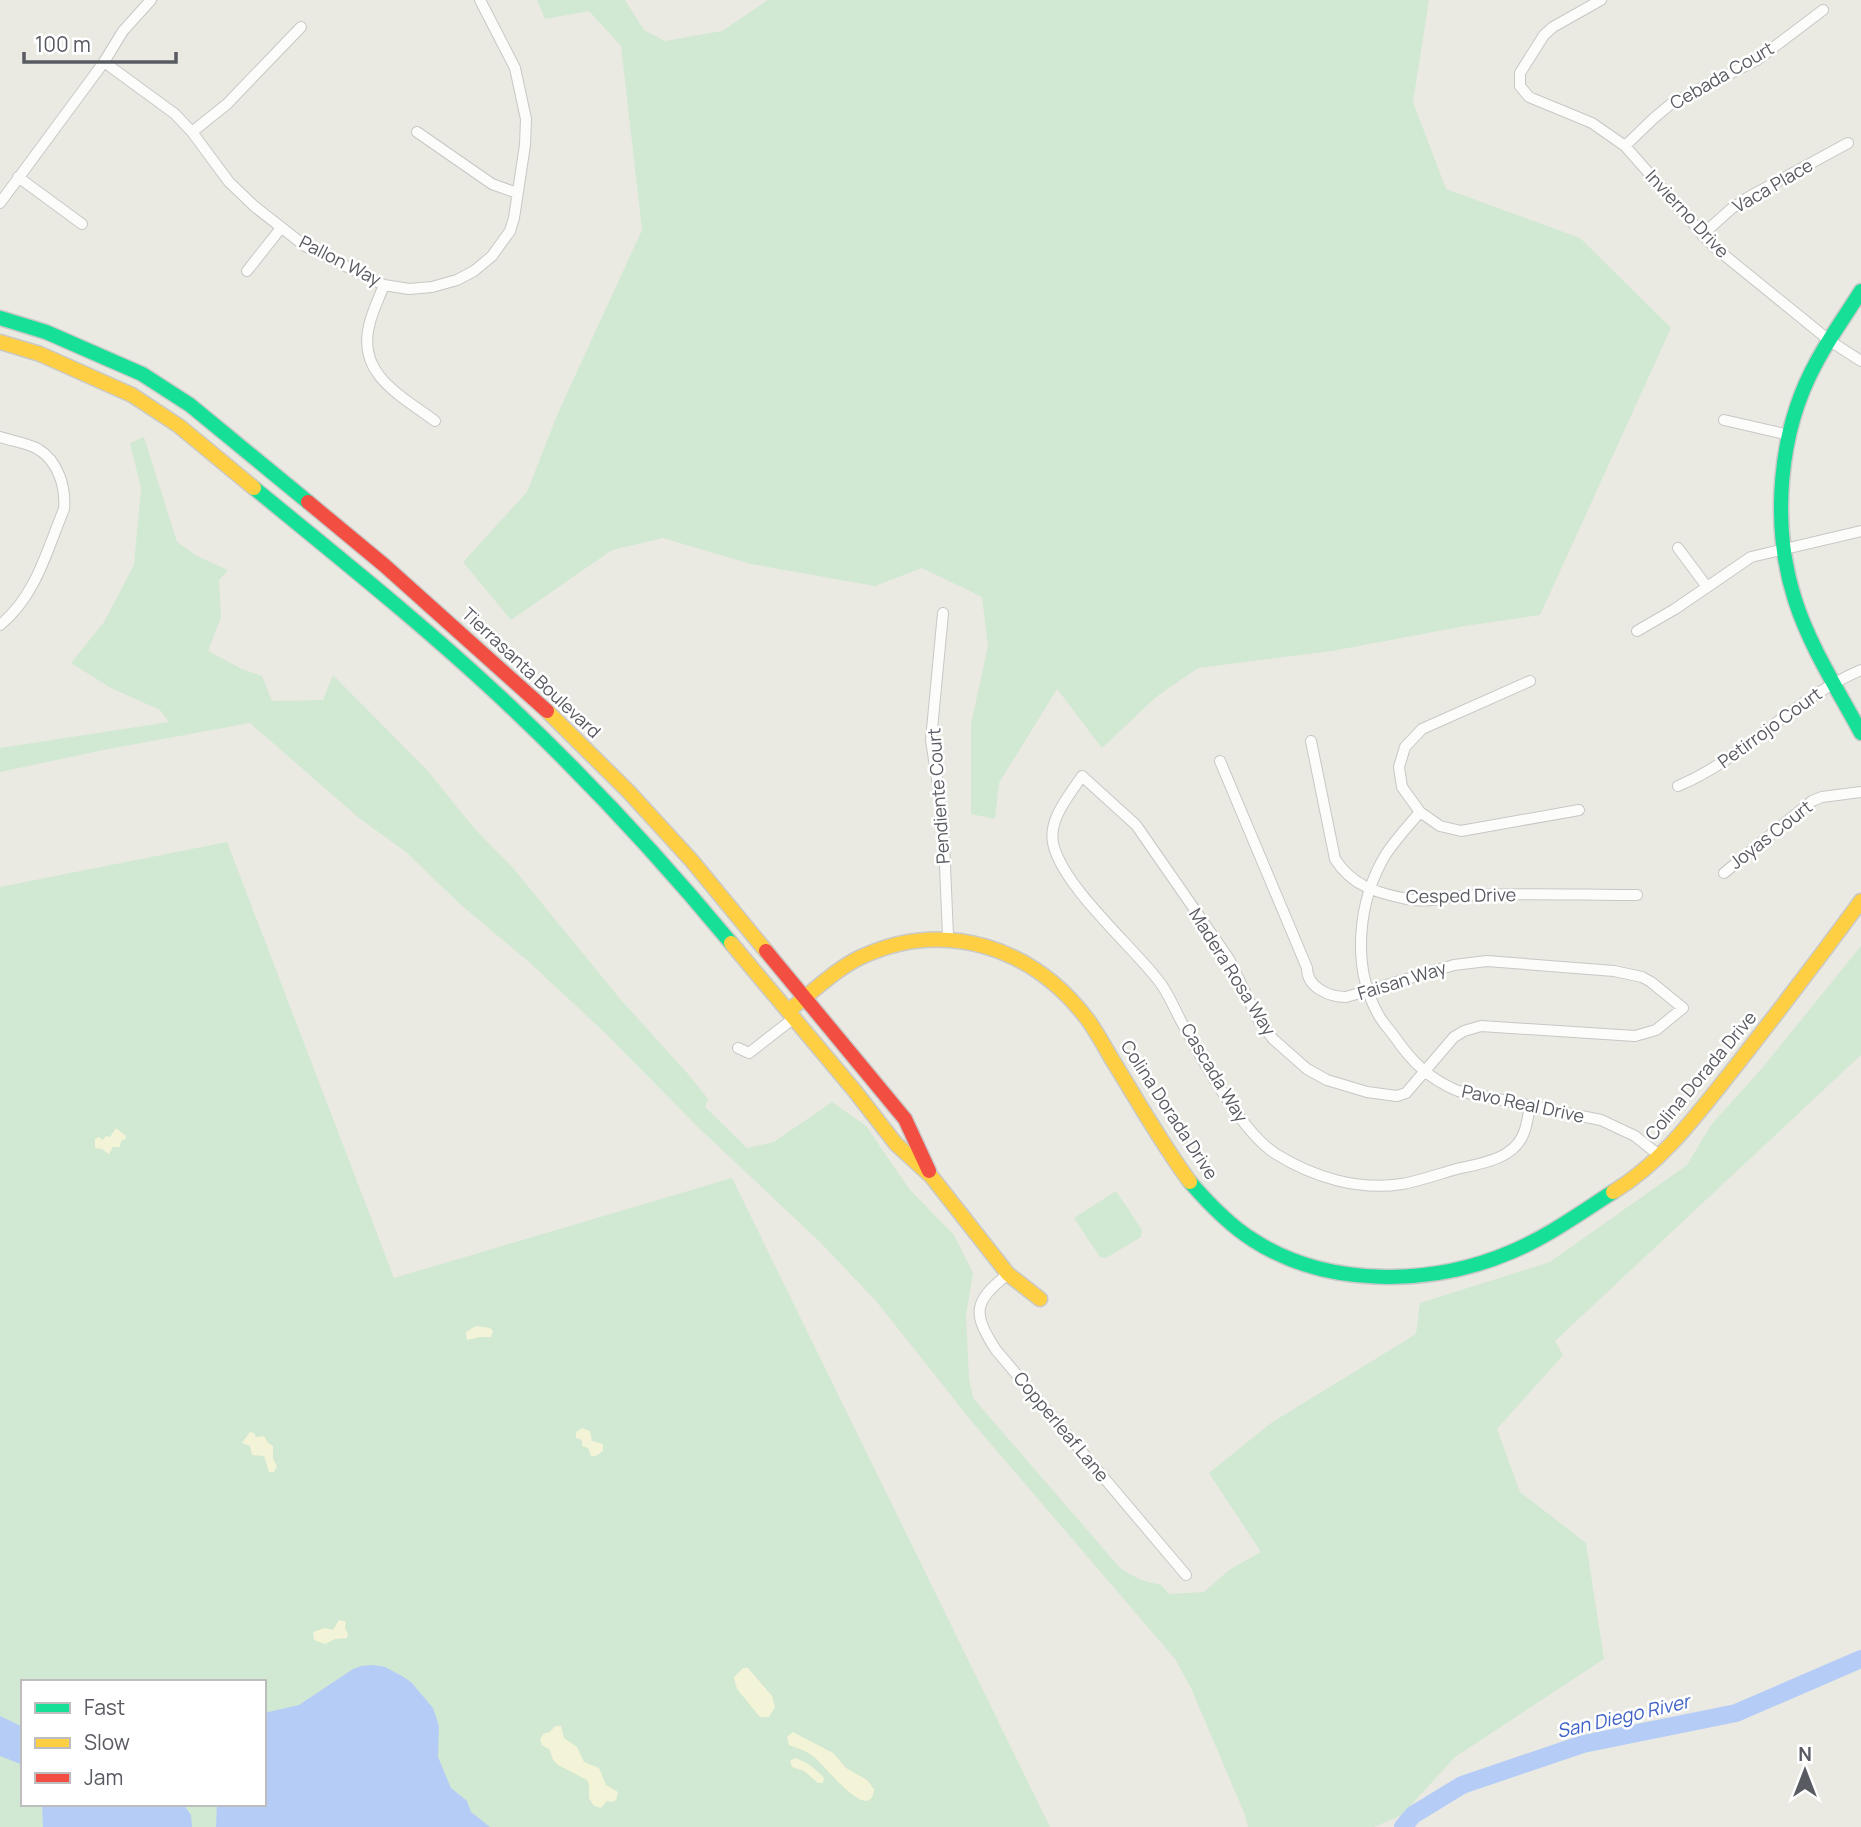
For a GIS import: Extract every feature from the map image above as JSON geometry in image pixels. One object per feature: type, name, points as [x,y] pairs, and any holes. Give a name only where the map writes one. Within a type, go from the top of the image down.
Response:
[{"type":"street","points":[[0,204],[104,62],[123,31],[151,0]]},
{"type":"street","name":"Pallon Way","points":[[104,62],[175,114],[192,132],[229,182],[304,246],[384,285],[409,289],[432,287],[457,280],[474,271],[492,256],[510,231],[514,218],[526,120],[515,68],[480,0]]},
{"type":"street","name":"Invierno Drive","points":[[1601,0],[1552,27],[1544,35],[1520,73],[1520,86],[1529,97],[1592,123],[1625,146],[1713,246],[1830,341],[1861,361]]},
{"type":"street","name":"Cebada Court","points":[[1625,146],[1672,103],[1757,60],[1823,10]]},
{"type":"street","points":[[192,132],[227,104],[301,27]]},
{"type":"street","points":[[417,132],[492,184],[517,193]]},
{"type":"street","name":"Vaca Place","points":[[1702,235],[1747,198],[1848,143]]},
{"type":"street","points":[[18,177],[82,224]]},
{"type":"street","points":[[247,271],[281,228]]},
{"type":"street","points":[[384,285],[369,327],[370,363],[380,378],[435,421]]},
{"type":"street","points":[[1861,291],[1815,364],[1799,402],[1782,466],[1782,548],[1795,600],[1812,642],[1861,733]]},
{"type":"street","name":"Tierrasanta Boulevard","points":[[0,318],[46,332],[142,374],[190,405],[384,565],[514,681],[628,791],[692,861],[905,1119],[931,1176]]},
{"type":"street","name":"Tierrasanta Boulevard","points":[[0,342],[40,354],[132,395],[179,426],[367,580],[512,708],[608,803],[685,888],[896,1144],[931,1176],[1008,1274],[1040,1299]]},
{"type":"street","points":[[1724,420],[1789,435]]},
{"type":"street","points":[[0,437],[36,448],[44,454],[60,476],[65,500],[64,509],[31,590],[18,608],[0,625]]},
{"type":"street","points":[[1637,631],[1751,557],[1861,531]]},
{"type":"street","points":[[1678,548],[1707,587]]},
{"type":"street","name":"Pendiente Court","points":[[943,613],[931,740],[943,819],[948,936]]},
{"type":"street","points":[[439,643],[462,651],[500,684],[514,681]]},
{"type":"street","name":"Petirrojo Court","points":[[1678,786],[1706,775],[1834,681],[1861,670]]},
{"type":"street","points":[[1530,681],[1422,729],[1405,747],[1399,767],[1402,787],[1420,811],[1440,826],[1461,831],[1579,810]]},
{"type":"street","name":"Cesped Drive","points":[[1311,741],[1335,859],[1345,875],[1371,890],[1410,900],[1473,894],[1637,895]]},
{"type":"street","name":"Faisan Way","points":[[1220,761],[1307,968],[1307,975],[1317,988],[1335,997],[1369,992],[1454,965],[1488,961],[1614,971],[1642,977],[1683,1008]]},
{"type":"street","name":"Madera Rosa Way","points":[[1082,776],[1136,825],[1229,959],[1259,1021],[1273,1039],[1307,1069],[1326,1080],[1367,1092],[1397,1096],[1406,1093],[1454,1037],[1464,1031],[1481,1026],[1635,1036],[1656,1030],[1683,1008]]},
{"type":"street","name":"Cascada Way","points":[[1082,776],[1056,816],[1053,831],[1053,846],[1066,875],[1160,982],[1195,1047],[1247,1129],[1273,1153],[1307,1171],[1336,1181],[1369,1186],[1402,1184],[1499,1158],[1516,1147],[1523,1136],[1530,1106]]},
{"type":"street","name":"Joyas Court","points":[[1724,873],[1812,801],[1822,797],[1861,792]]},
{"type":"street","name":"Pavo Real Drive","points":[[1420,811],[1388,852],[1378,870],[1364,912],[1360,954],[1369,992],[1378,1014],[1409,1058],[1437,1082],[1458,1091],[1601,1120],[1635,1136],[1660,1156]]},
{"type":"street","name":"Colina Dorada Drive","points":[[791,1014],[804,999],[863,955],[905,942],[948,936],[991,946],[1037,968],[1074,1002],[1189,1181],[1226,1222],[1254,1242],[1292,1262],[1330,1273],[1420,1276],[1458,1270],[1525,1246],[1646,1170],[1712,1096],[1804,980],[1861,901]]},
{"type":"street","points":[[738,1048],[749,1053],[791,1014]]},
{"type":"street","name":"Copperleaf Lane","points":[[1008,1274],[987,1291],[979,1307],[982,1329],[996,1350],[1186,1575]]},
{"type":"shaded area","points":[[537,0],[625,0],[644,30],[665,41],[722,31],[768,0],[1429,0],[1413,102],[1446,189],[1580,238],[1671,328],[1540,615],[1332,651],[1198,668],[1156,697],[1102,748],[1057,689],[999,783],[995,819],[971,814],[971,724],[988,646],[982,597],[922,568],[875,586],[751,564],[663,538],[612,550],[511,620],[463,562],[527,492],[558,413],[642,230],[621,46],[589,11],[545,19]]},
{"type":"shaded area","points":[[144,437],[177,542],[197,556],[228,570],[219,580],[221,617],[208,651],[262,676],[272,701],[323,700],[333,675],[427,770],[474,828],[513,868],[621,1000],[689,1075],[708,1099],[705,1107],[747,1148],[774,1142],[832,1102],[866,1126],[910,1190],[954,1235],[973,1273],[966,1315],[969,1379],[973,1398],[1121,1569],[1141,1580],[1161,1585],[1169,1594],[1204,1592],[1229,1570],[1261,1552],[1209,1473],[1271,1423],[1416,1334],[1420,1303],[1550,1262],[1687,1165],[1711,1125],[1763,1067],[1861,946],[1861,1055],[1555,1341],[1563,1355],[1497,1429],[1520,1492],[1586,1543],[1604,1659],[1455,1757],[1402,1815],[1374,1827],[1248,1827],[1191,1688],[1175,1659],[973,1423],[876,1301],[821,1243],[701,1130],[601,1029],[529,962],[461,905],[406,852],[359,818],[250,723],[0,772],[0,748],[169,722],[160,710],[111,688],[71,663],[104,622],[134,565],[141,488],[130,443]]},
{"type":"shaded area","points":[[227,842],[394,1278],[732,1178],[1050,1827],[0,1827],[0,887]]},
{"type":"shaded area","points":[[1116,1191],[1142,1230],[1141,1237],[1106,1258],[1100,1257],[1074,1218]]},
{"type":"sand","points":[[116,1128],[126,1136],[120,1147],[113,1147],[109,1154],[95,1148],[95,1139],[110,1137]]},
{"type":"sand","points":[[476,1326],[490,1328],[493,1331],[491,1337],[467,1340],[466,1332]]},
{"type":"sand","points":[[582,1428],[590,1431],[592,1441],[603,1444],[603,1451],[596,1456],[591,1456],[588,1448],[582,1446],[582,1440],[576,1438],[576,1432]]},
{"type":"sand","points":[[250,1432],[256,1437],[264,1436],[273,1446],[273,1459],[277,1466],[274,1472],[269,1472],[264,1456],[252,1455],[250,1446],[242,1443]]},
{"type":"sand","points":[[339,1620],[346,1622],[347,1638],[335,1639],[325,1644],[314,1640],[313,1632],[325,1628],[333,1630]]},
{"type":"sand","points":[[743,1668],[748,1668],[772,1696],[775,1707],[769,1717],[760,1717],[737,1689],[734,1677]]},
{"type":"sand","points":[[555,1726],[561,1726],[564,1738],[577,1747],[584,1762],[599,1768],[606,1785],[618,1792],[616,1800],[607,1801],[601,1808],[594,1806],[589,1798],[587,1780],[553,1760],[550,1750],[542,1745],[540,1740],[543,1734],[550,1732]]},
{"type":"sand","points":[[793,1732],[833,1753],[846,1768],[867,1780],[874,1789],[871,1799],[864,1801],[856,1797],[814,1757],[789,1745],[787,1737]]},
{"type":"sand","points":[[795,1758],[818,1772],[824,1778],[823,1783],[818,1783],[804,1771],[792,1767],[790,1761]]},
{"type":"water","points":[[361,1666],[385,1667],[402,1676],[411,1682],[433,1708],[439,1726],[438,1757],[451,1788],[467,1801],[471,1812],[490,1827],[216,1827],[217,1806],[266,1806],[266,1713],[299,1705]]},
{"type":"water","points":[[0,1716],[21,1726],[21,1764],[0,1756]]},
{"type":"water","points":[[42,1806],[184,1806],[191,1815],[192,1827],[43,1827]]},
{"type":"waterway","name":"San Diego River","points":[[1403,1827],[1413,1815],[1462,1785],[1583,1744],[1736,1713],[1861,1659]]},
{"type":"traffic: fast","points":[[1861,291],[1821,354],[1803,390],[1786,449],[1781,510],[1787,571],[1801,617],[1825,668],[1861,733]]},
{"type":"traffic: fast","points":[[0,318],[46,332],[142,374],[190,405],[308,502]]},
{"type":"traffic: fast","points":[[254,488],[418,624],[513,709],[626,823],[731,943]]},
{"type":"traffic: fast","points":[[1190,1182],[1236,1228],[1282,1256],[1313,1267],[1380,1277],[1448,1271],[1511,1252],[1563,1224],[1613,1192]]},
{"type":"traffic: slow","points":[[0,342],[40,354],[132,395],[179,426],[254,488]]},
{"type":"traffic: slow","points":[[547,711],[628,791],[692,861],[766,951]]},
{"type":"traffic: slow","points":[[1613,1192],[1648,1166],[1694,1118],[1861,901]]},
{"type":"traffic: slow","points":[[788,1011],[851,962],[893,946],[924,940],[955,941],[985,946],[1014,958],[1041,974],[1066,995],[1088,1020],[1190,1182]]},
{"type":"traffic: slow","points":[[731,943],[896,1144],[931,1176],[1008,1274],[1040,1299]]},
{"type":"traffic: jam","points":[[308,502],[384,565],[547,711]]},
{"type":"traffic: jam","points":[[766,951],[905,1119],[929,1171]]}]
